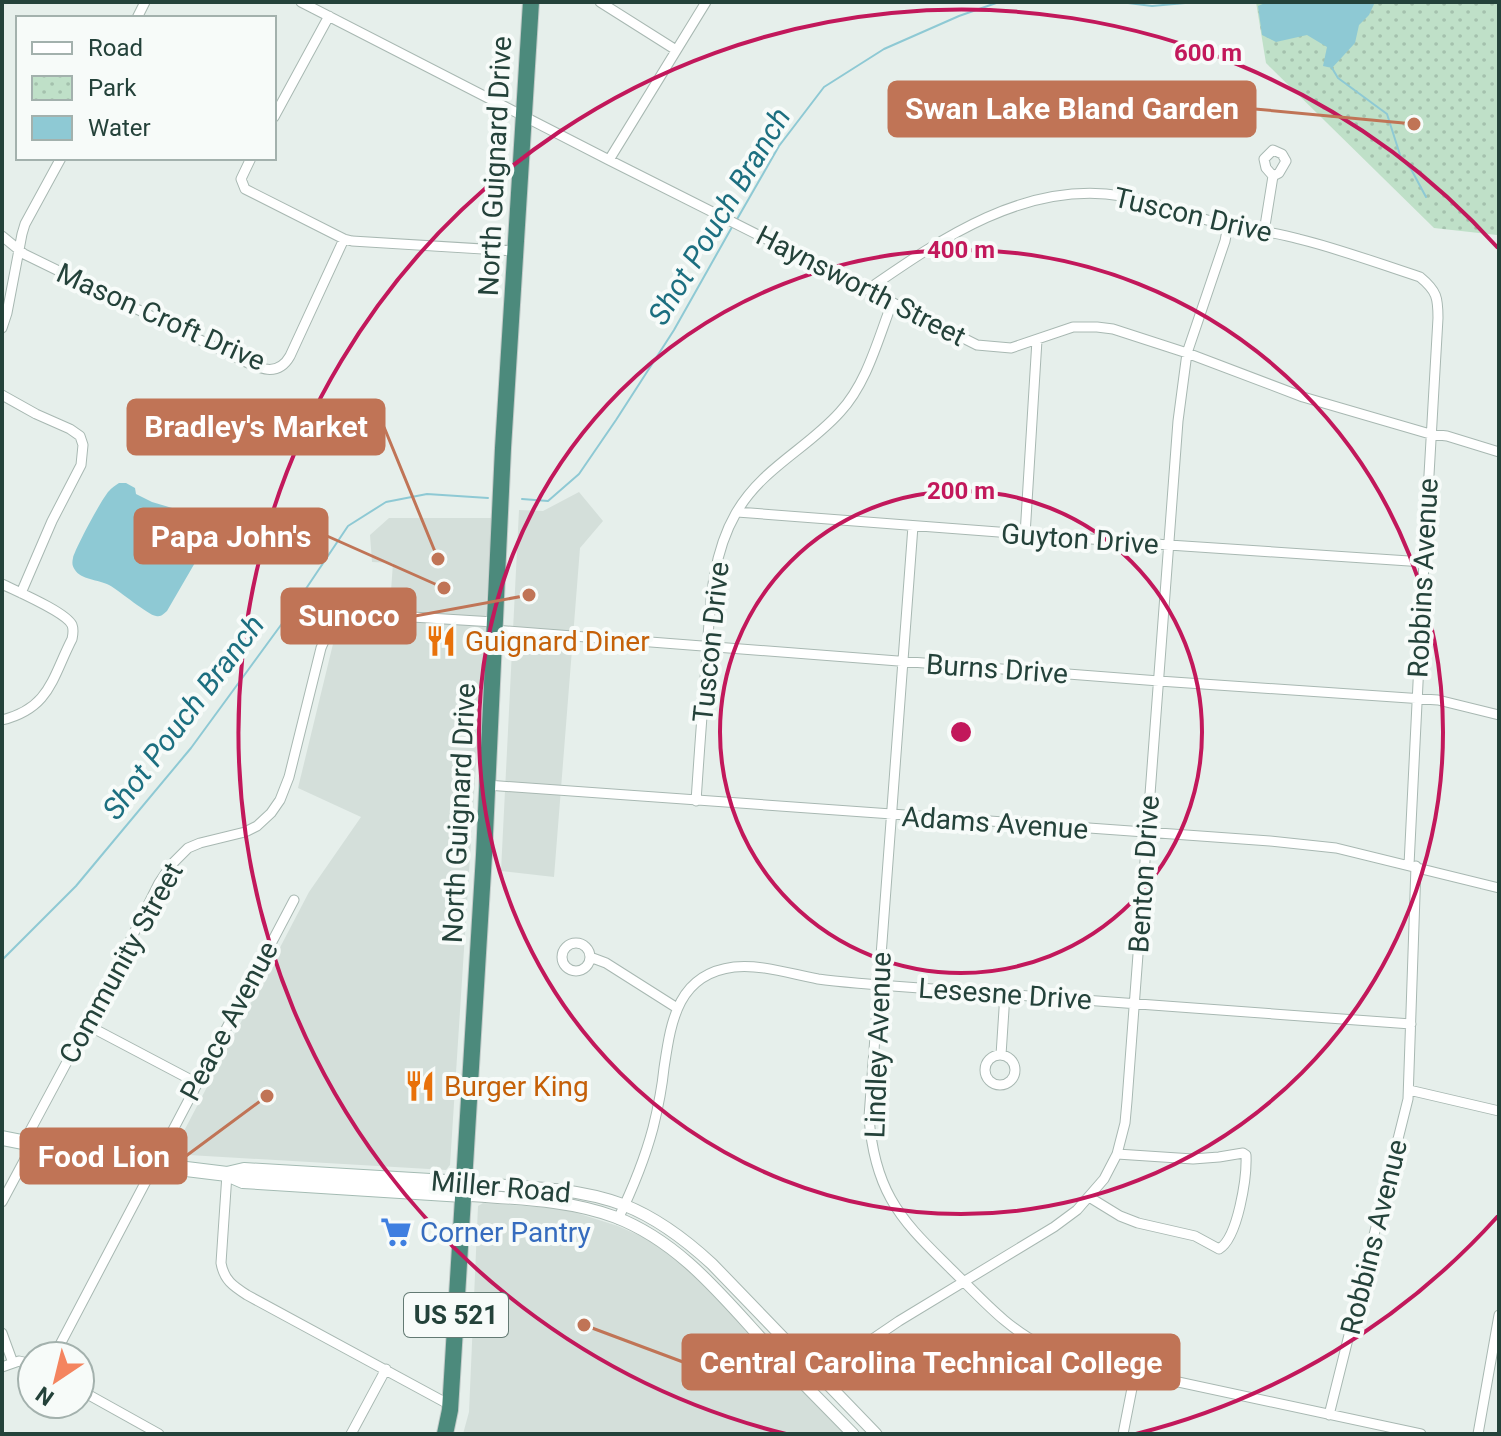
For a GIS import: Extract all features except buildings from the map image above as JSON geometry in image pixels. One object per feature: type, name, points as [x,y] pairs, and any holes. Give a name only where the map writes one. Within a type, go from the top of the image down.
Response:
[{"type":"highway","name":"North Guignard Drive","points":[[445,1434],[450,1405],[464,1189],[531,2]]},
{"type":"main road","name":"Miller Road","points":[[2,1138],[153,1166],[227,1174],[244,1170],[464,1189]]},
{"type":"street","name":"Haynsworth Street","points":[[301,2],[977,345],[1011,348],[1073,327],[1113,329],[1303,397],[1499,452]]},
{"type":"street","points":[[600,2],[676,50]]},
{"type":"street","points":[[609,160],[706,2]]},
{"type":"street","points":[[276,113],[329,16]]},
{"type":"street","points":[[2,328],[25,224],[60,160]]},
{"type":"street","points":[[250,160],[241,179],[245,189],[344,239],[516,251]]},
{"type":"street","points":[[1264,232],[1273,176]]},
{"type":"street","name":"Tuscon Drive","points":[[867,290],[975,223],[1011,207],[1046,197],[1103,194],[1124,196],[1228,225],[1340,250],[1420,277],[1434,291]]},
{"type":"street","name":"Benton Drive","points":[[826,1382],[874,1338],[1066,1219],[1104,1179],[1117,1154],[1125,1123],[1178,421],[1187,353],[1228,225]]},
{"type":"street","name":"Mason Croft Drive","points":[[2,236],[18,250],[264,369],[282,366],[290,356],[344,239]]},
{"type":"street","name":"Robbins Avenue","points":[[1329,1415],[1409,1090],[1417,698],[1438,318],[1434,291]]},
{"type":"street","name":"Tuscon Drive","points":[[696,801],[707,647],[717,558],[724,536],[744,500],[760,481],[820,432],[849,402],[863,377],[892,303]]},
{"type":"street","points":[[1025,535],[1037,340]]},
{"type":"street","points":[[2,395],[70,429],[80,436],[83,445],[81,465],[52,521],[21,593]]},
{"type":"street","name":"Guyton Drive","points":[[737,512],[1424,562]]},
{"type":"street","name":"Lindley Avenue","points":[[913,526],[869,1117],[874,1155],[892,1202],[907,1223],[1013,1329],[1046,1348],[1135,1373],[1421,1434]]},
{"type":"street","points":[[2,584],[67,619],[72,625],[72,639],[43,698],[28,711],[2,720]]},
{"type":"street","name":"Community Street","points":[[2,1202],[28,1143],[159,883],[178,856],[188,848],[257,826],[280,800],[289,777],[325,636],[343,619],[363,614],[494,626]]},
{"type":"street","name":"Burns Drive","points":[[494,626],[707,647],[1417,698],[1499,715]]},
{"type":"street","name":"Adams Avenue","points":[[487,785],[1336,848],[1499,888]]},
{"type":"street","name":"Peace Avenue","points":[[62,1340],[294,900]]},
{"type":"street","points":[[590,957],[606,963],[677,1008]]},
{"type":"street","name":"Lesesne Drive","points":[[618,1219],[652,1131],[660,1099],[669,1033],[677,1008],[696,983],[731,967],[755,967],[879,985],[1411,1024]]},
{"type":"street","points":[[1001,1055],[1005,994]]},
{"type":"street","points":[[87,1025],[197,1083]]},
{"type":"street","points":[[1409,1090],[1499,1111]]},
{"type":"street","points":[[1089,1197],[1138,1223],[1195,1236],[1219,1249],[1226,1243],[1232,1233],[1247,1171],[1246,1155],[1193,1159],[1117,1154]]},
{"type":"street","points":[[227,1174],[221,1263],[224,1277],[230,1284],[450,1405]]},
{"type":"street","name":"Miller Road","points":[[464,1189],[553,1189],[601,1198],[625,1206],[667,1228],[693,1247],[876,1434]]},
{"type":"street","name":"Miller Road","points":[[464,1189],[592,1210],[660,1240],[704,1276],[853,1434]]},
{"type":"street","points":[[1478,1434],[1499,1315]]},
{"type":"street","points":[[2,1333],[13,1363]]},
{"type":"street","points":[[2,1367],[16,1362]]},
{"type":"street","points":[[351,1434],[386,1369]]},
{"type":"street","points":[[1123,1434],[1135,1373]]},
{"type":"street","points":[[96,1399],[159,1434]]},
{"type":"shaded area","points":[[579,492],[603,521],[580,548],[554,877],[501,871],[519,510],[543,511]]},
{"type":"shaded area","points":[[389,518],[492,518],[450,1165],[446,1170],[172,1154],[309,892],[361,817],[298,788],[333,644],[343,626],[364,620],[389,619],[393,563],[372,562],[370,535]]},
{"type":"shaded area","points":[[483,1203],[564,1209],[645,1238],[672,1255],[701,1280],[851,1434],[463,1434],[469,1412],[478,1206]]},
{"type":"green space","points":[[1256,2],[1499,2],[1497,235],[1434,228],[1266,63]]},
{"type":"water","points":[[1267,2],[1375,2],[1369,15],[1359,25],[1355,43],[1332,68],[1323,66],[1327,47],[1307,35],[1276,42],[1262,35],[1258,6]]},
{"type":"water","points":[[119,483],[135,488],[136,494],[152,502],[194,517],[201,510],[210,511],[218,520],[167,611],[161,616],[147,612],[109,585],[77,573],[73,566],[75,553],[95,513],[110,490]]},
{"type":"waterway","name":"Shot Pouch Branch","points":[[736,221],[779,146],[824,87],[884,49],[999,2]]},
{"type":"waterway","name":"Shot Pouch Branch","points":[[1120,2],[1152,6],[1196,2]]},
{"type":"waterway","points":[[1332,68],[1338,78],[1387,114],[1401,158],[1411,169],[1426,197]]},
{"type":"waterway","name":"Shot Pouch Branch","points":[[522,499],[548,501],[579,474],[674,330],[732,227]]},
{"type":"waterway","name":"Shot Pouch Branch","points":[[2,960],[76,886],[191,748],[289,614],[348,526],[386,502],[427,494],[488,498]]},
{"type":"place","name":"Swan Lake Bland Garden","points":[[1414,124]]},
{"type":"place","name":"Bradley's Market","points":[[438,559]]},
{"type":"place","name":"Papa John's","points":[[444,588]]},
{"type":"place","name":"Sunoco","points":[[529,595]]},
{"type":"place","name":"Guignard Diner","points":[[441,641]]},
{"type":"place","name":"Burger King","points":[[420,1086]]},
{"type":"place","name":"Food Lion","points":[[267,1096]]},
{"type":"place","name":"Corner Pantry","points":[[396,1232]]},
{"type":"place","name":"Central Carolina Technical College","points":[[584,1325]]}]
